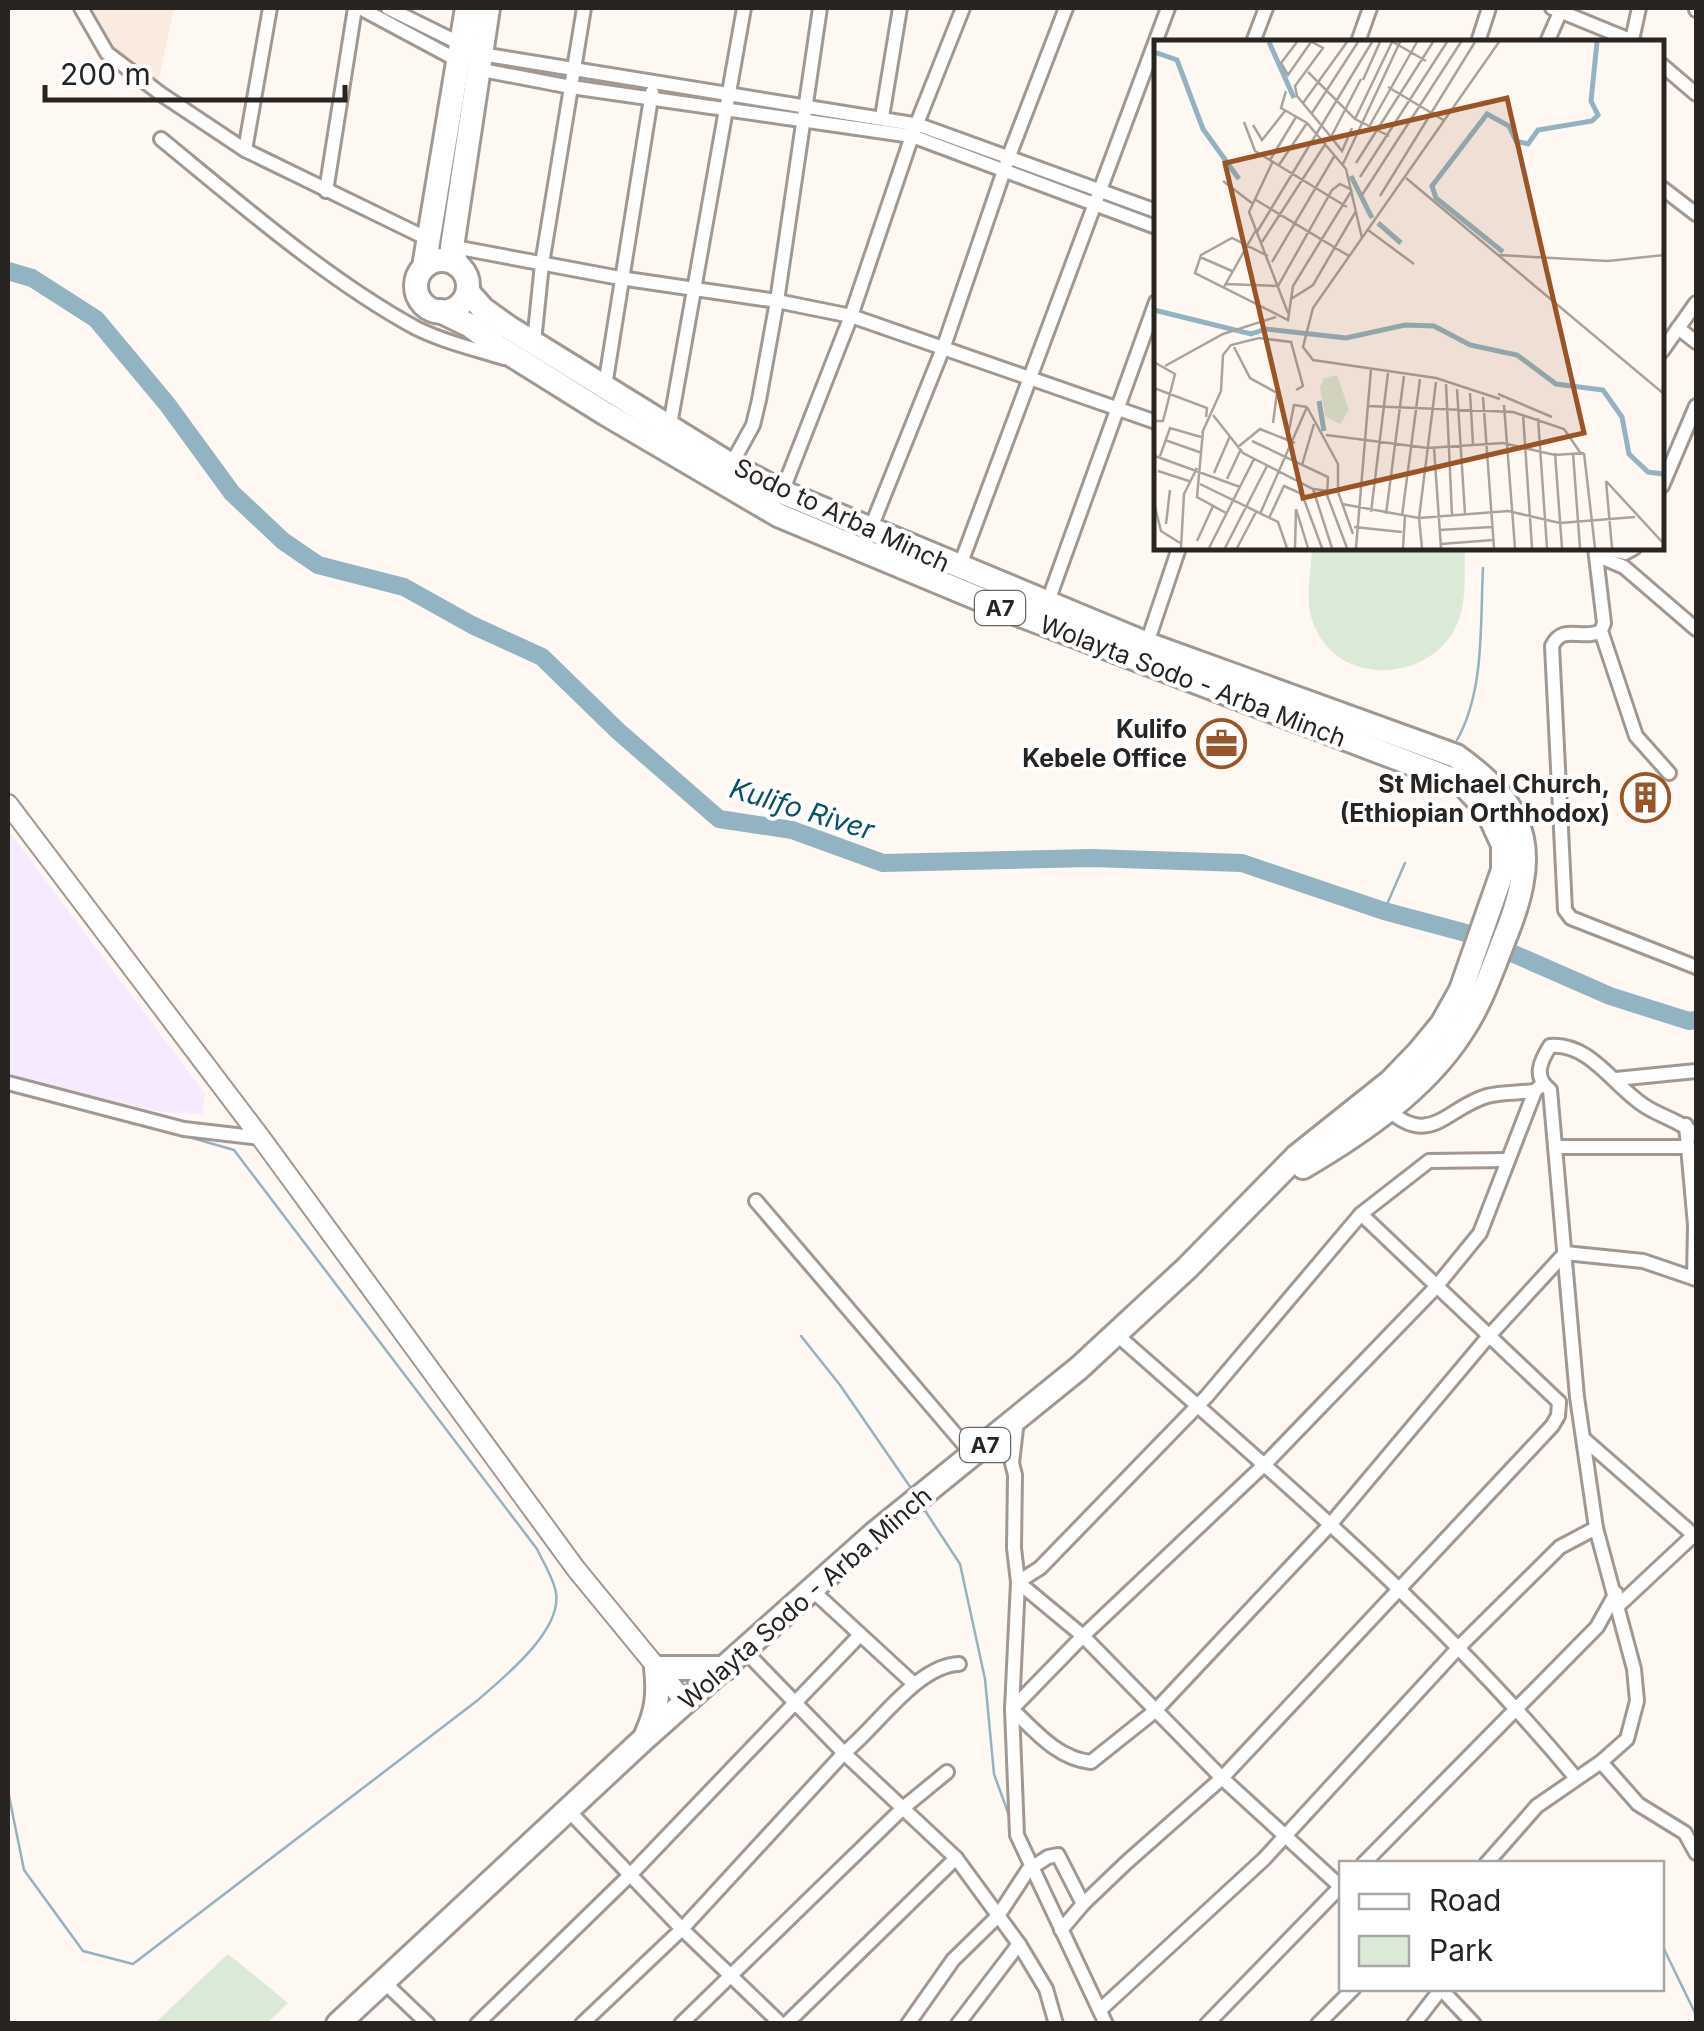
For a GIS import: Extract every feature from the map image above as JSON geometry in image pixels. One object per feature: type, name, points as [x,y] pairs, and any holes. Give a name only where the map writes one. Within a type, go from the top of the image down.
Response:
[{"type":"highway","name":"Wolayta Sodo - Arba Minch","points":[[467,8],[470,58],[446,251],[468,280],[468,292]]},
{"type":"highway","name":"Wolayta Sodo - Arba Minch","points":[[470,58],[488,8]]},
{"type":"highway","name":"Wolayta Sodo - Arba Minch","points":[[446,251],[424,267],[416,280],[417,296],[427,308],[469,325],[526,364],[721,467],[778,515],[994,606],[1143,653]]},
{"type":"highway","points":[[424,267],[440,260],[446,251]]},
{"type":"highway","points":[[440,311],[459,306],[468,292]]},
{"type":"highway","name":"Sodo to Arba Minch","points":[[468,292],[483,308],[534,342],[670,426],[721,467],[1048,604],[1143,653],[1290,708],[1417,741],[1456,756],[1491,781],[1518,825],[1525,848],[1525,870],[1514,917],[1471,994]]},
{"type":"highway","name":"Wolayta Sodo - Arba Minch","points":[[1278,1180],[1387,1109],[1461,1034],[1503,870],[1503,844],[1487,810],[1462,783],[1290,708]]},
{"type":"highway","name":"Wolayta Sodo - Arba Minch","points":[[338,2024],[644,1738],[874,1534],[1116,1334],[1278,1180],[1297,1156],[1391,1081],[1471,994]]},
{"type":"highway","points":[[644,1738],[655,1715],[656,1668],[726,1668]]},
{"type":"street","points":[[80,8],[107,53],[245,150],[446,251],[777,301],[851,316],[1154,421]]},
{"type":"street","points":[[245,150],[270,8]]},
{"type":"street","points":[[326,191],[358,8],[470,58],[571,87],[726,110],[882,117],[1154,210]]},
{"type":"street","points":[[388,8],[470,58],[729,96],[803,113],[916,130]]},
{"type":"street","points":[[534,342],[542,264],[584,8]]},
{"type":"street","points":[[670,426],[744,8]]},
{"type":"street","points":[[721,467],[753,425],[777,301],[820,8]]},
{"type":"street","points":[[882,117],[900,8]]},
{"type":"street","points":[[782,492],[963,8]]},
{"type":"street","points":[[870,530],[944,346],[1007,162],[1066,8]]},
{"type":"street","points":[[1156,40],[1168,8]]},
{"type":"street","points":[[1254,40],[1266,8]]},
{"type":"street","points":[[1359,40],[1370,8]]},
{"type":"street","points":[[1479,40],[1489,8]]},
{"type":"street","points":[[1634,40],[1639,8]]},
{"type":"street","points":[[1548,40],[1558,9],[1632,40]]},
{"type":"street","points":[[959,568],[1154,45]]},
{"type":"street","points":[[1664,66],[1696,94]]},
{"type":"street","points":[[605,386],[653,84]]},
{"type":"street","points":[[161,138],[243,206],[402,319],[443,340],[526,364]]},
{"type":"street","points":[[1007,162],[1094,204],[1154,226]]},
{"type":"street","points":[[1664,193],[1696,214]]},
{"type":"street","points":[[1664,348],[1696,303]]},
{"type":"street","points":[[1048,604],[1154,308]]},
{"type":"street","points":[[1678,328],[1696,342]]},
{"type":"street","points":[[1664,481],[1696,406]]},
{"type":"street","points":[[1143,653],[1179,550]]},
{"type":"street","points":[[1599,550],[1625,554],[1631,550]]},
{"type":"street","points":[[1599,550],[1624,566],[1696,629]]},
{"type":"street","points":[[1599,550],[1604,623],[1601,631],[1593,636],[1564,632],[1552,646],[1566,910],[1571,918],[1696,967]]},
{"type":"street","points":[[1601,631],[1636,736],[1668,773]]},
{"type":"street","points":[[8,804],[261,1138],[576,1569],[686,1703]]},
{"type":"street","points":[[1012,1710],[1083,1636],[1265,1464],[1436,1287],[1480,1233],[1538,1088],[1542,1060],[1550,1046],[1564,1045],[1616,1079],[1645,1107],[1691,1130],[1688,1147],[1695,1278],[1643,1261],[1564,1254]]},
{"type":"street","points":[[1616,1079],[1696,1071]]},
{"type":"street","points":[[8,1084],[184,1129],[261,1138]]},
{"type":"street","points":[[1387,1109],[1406,1124],[1419,1127],[1450,1117],[1486,1096],[1538,1088],[1550,1090],[1578,1396],[1596,1528],[1634,1669],[1637,1701],[1627,1739],[1537,1806],[1489,1861]]},
{"type":"street","points":[[1555,1148],[1688,1147]]},
{"type":"street","points":[[1018,1582],[1040,1568],[1198,1405],[1361,1214],[1429,1162],[1506,1160]]},
{"type":"street","points":[[756,1201],[973,1455]]},
{"type":"street","points":[[1061,1930],[1083,1904],[1222,1778],[1558,1416],[1558,1402],[1361,1214]]},
{"type":"street","points":[[1012,1710],[1071,1760],[1091,1762],[1155,1711],[1329,1526],[1488,1337],[1564,1254]]},
{"type":"street","points":[[1116,1334],[1265,1464],[1460,1647],[1575,1777]]},
{"type":"street","points":[[1558,1402],[1578,1396]]},
{"type":"street","points":[[1016,1420],[1012,1462],[1018,1582],[1012,1710],[1017,1835],[1103,2017],[1287,1835],[1460,1647],[1560,1547],[1596,1528]]},
{"type":"street","points":[[1366,1861],[1596,1627],[1617,1599],[1696,1535],[1584,1439]]},
{"type":"street","points":[[1018,1582],[1083,1636],[1222,1778],[1339,1884]]},
{"type":"street","points":[[812,1590],[914,1684]]},
{"type":"street","points":[[477,2024],[798,1704],[860,1634]]},
{"type":"street","points":[[745,1651],[844,1753],[956,1858],[1019,1944],[1046,1989],[1056,2024]]},
{"type":"street","points":[[582,2024],[682,1929],[844,1753],[914,1684],[947,1664],[959,1664]]},
{"type":"street","points":[[1601,1762],[1638,1804],[1685,1833],[1696,1854]]},
{"type":"street","points":[[681,2024],[903,1808],[947,1772]]},
{"type":"street","points":[[568,1809],[682,1929],[784,2024],[956,1858]]},
{"type":"street","points":[[908,2024],[953,1960],[998,1916],[1032,1866],[1058,1856],[1083,1904]]},
{"type":"street","points":[[1206,2024],[1339,1888]]},
{"type":"street","points":[[958,2024],[1019,1944]]},
{"type":"street","points":[[383,1980],[428,2024]]},
{"type":"street","points":[[1318,2024],[1351,1991]]},
{"type":"street","points":[[1414,2024],[1439,1991]]},
{"type":"street","points":[[1443,1991],[1474,2024]]},
{"type":"shaded area","points":[[81,8],[174,8],[156,92],[109,56]]},
{"type":"shaded area","points":[[8,830],[205,1094],[202,1114],[161,1112],[8,1076]]},
{"type":"green space","points":[[1312,550],[1465,550],[1458,623],[1439,649],[1402,668],[1360,667],[1341,659],[1325,645],[1314,625],[1309,597]]},
{"type":"green space","points":[[228,1954],[288,2003],[267,2023],[155,2023]]},
{"type":"waterway","name":"Kulifo River","points":[[8,271],[32,278],[96,319],[167,404],[232,493],[283,541],[318,565],[404,587],[472,625],[542,657],[618,731],[719,819],[792,830],[883,863],[1091,858],[1242,863],[1384,911],[1466,933],[1610,996],[1696,1020]]},
{"type":"waterway","points":[[1457,740],[1477,678],[1483,568]]},
{"type":"waterway","points":[[1384,911],[1405,863]]},
{"type":"waterway","points":[[8,1791],[24,1870],[83,1951],[133,1964],[478,1700],[529,1652],[550,1623],[555,1608],[555,1588],[537,1549],[234,1150],[182,1135]]},
{"type":"waterway","points":[[801,1336],[913,1491]]},
{"type":"waterway","points":[[922,1506],[960,1564],[985,1679],[994,1774],[1011,1821]]},
{"type":"waterway","points":[[1664,1949],[1696,2015]]},
{"type":"place","name":"Kulifo Kebele Office","points":[[1222,743]]},
{"type":"place","name":"St Michael Church, (Ethiopian Orthhodox)","points":[[1645,798]]}]
